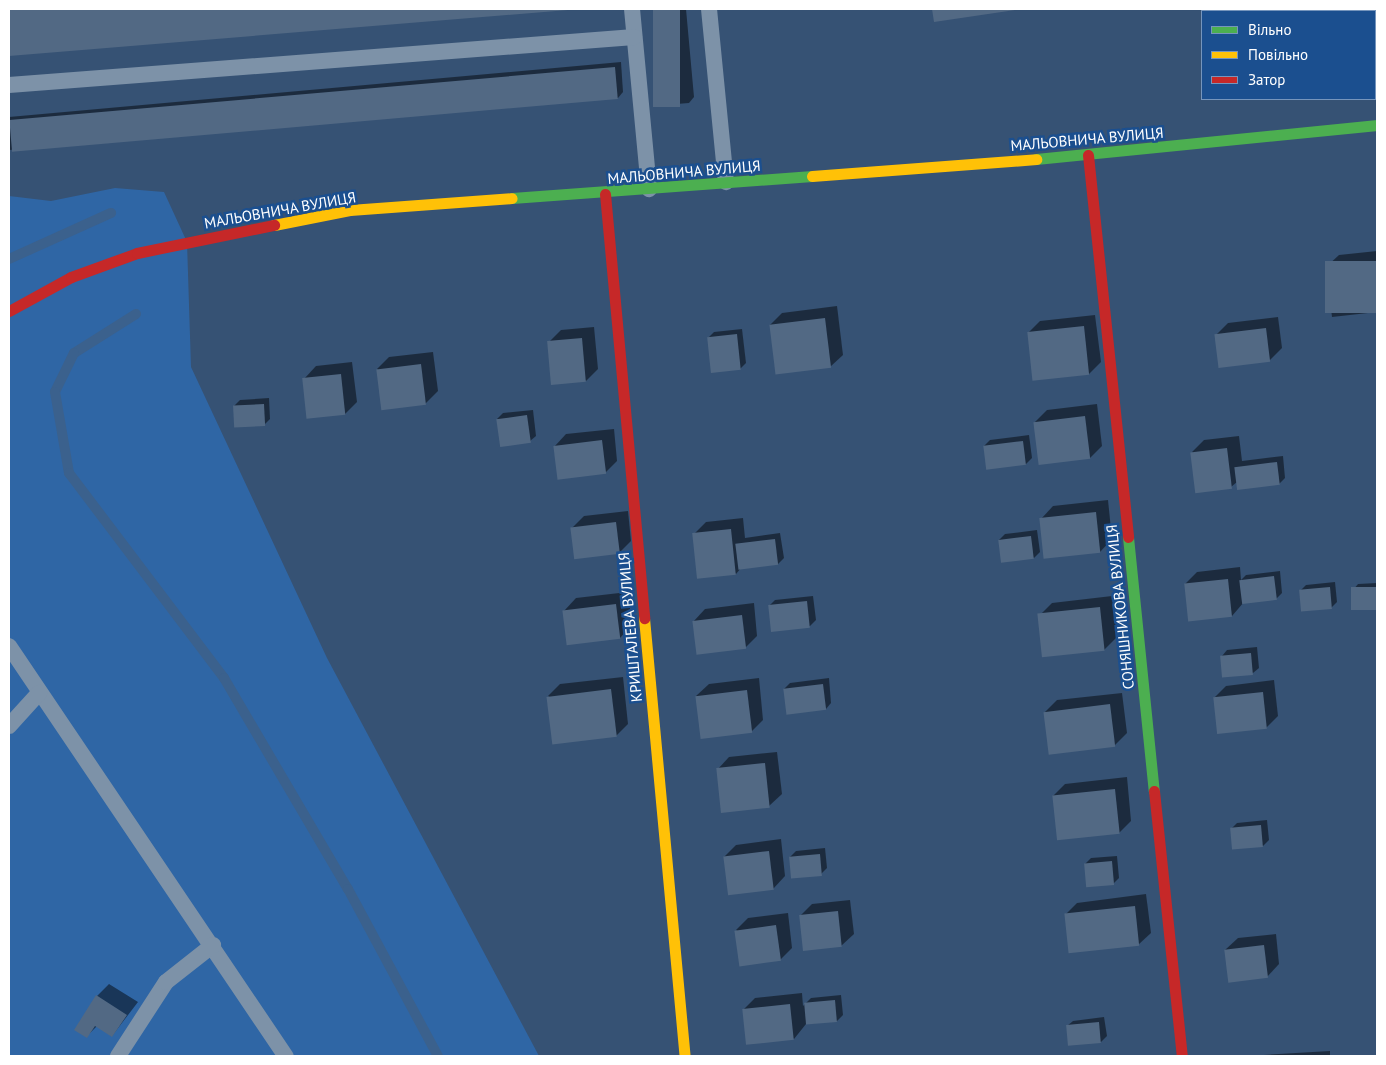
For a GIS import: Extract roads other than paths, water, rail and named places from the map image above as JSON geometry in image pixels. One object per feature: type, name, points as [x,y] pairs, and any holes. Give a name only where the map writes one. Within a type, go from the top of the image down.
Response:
[{"type":"street","name":"МАЛЬОВНИЧА ВУЛИЦЯ","points":[[9,311],[71,277],[137,253],[350,210],[605,194],[726,182],[1088,155],[1377,126]]},
{"type":"street","name":"СОНЯШНИКОВА ВУЛИЦЯ","points":[[1088,155],[1182,1056]]},
{"type":"street","name":"КРИШТАЛЕВА ВУЛИЦЯ","points":[[605,194],[685,1056]]},
{"type":"lane","points":[[632,9],[649,189]]},
{"type":"lane","points":[[709,9],[726,182]]},
{"type":"lane","points":[[9,85],[634,37]]},
{"type":"lane","points":[[9,646],[39,693],[214,945],[286,1056]]},
{"type":"lane","points":[[9,726],[39,693]]},
{"type":"lane","points":[[118,1056],[166,982],[214,945]]},
{"type":"waterway","points":[[9,259],[111,213]]},
{"type":"waterway","points":[[136,314],[74,353],[55,392],[69,473],[224,678],[348,889],[438,1056]]}]
